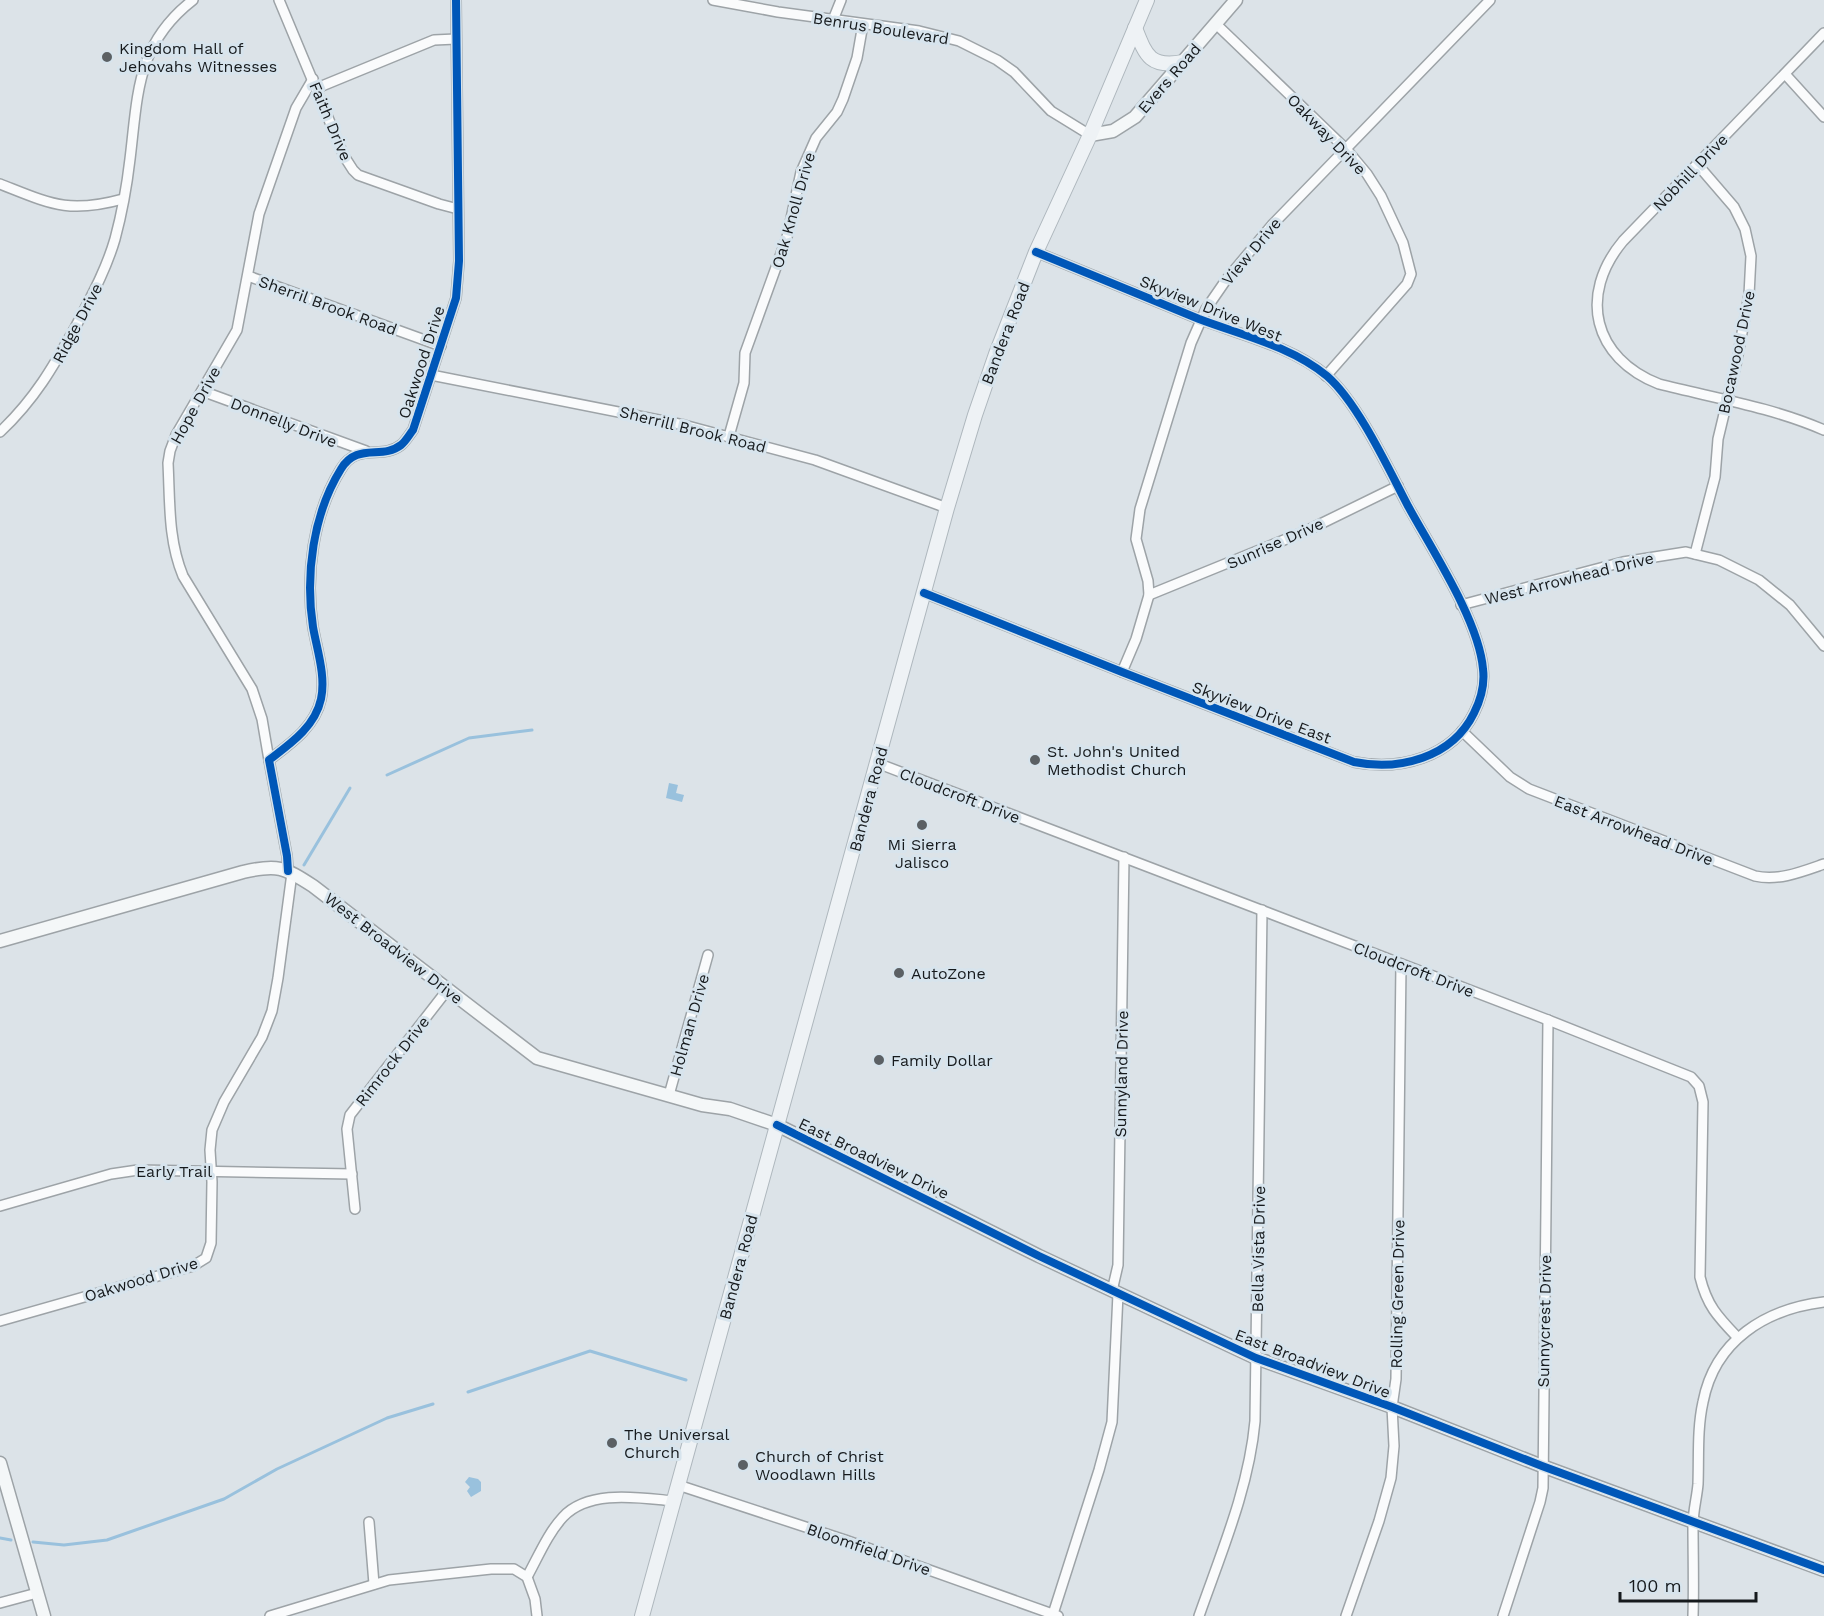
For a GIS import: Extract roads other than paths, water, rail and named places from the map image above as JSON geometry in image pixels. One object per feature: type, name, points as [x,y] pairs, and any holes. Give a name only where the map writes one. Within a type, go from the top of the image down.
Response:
[{"type":"main road","name":"Bandera Road","points":[[642,1616],[947,508],[981,397],[1036,252],[1090,135],[1147,0]]},
{"type":"main road","points":[[1135,28],[1142,46],[1157,63],[1168,65],[1183,62]]},
{"type":"street","points":[[0,184],[68,207],[94,206],[123,199],[130,160],[135,103],[145,60],[165,26],[193,0]]},
{"type":"street","name":"Faith Drive","points":[[279,0],[344,156],[353,170],[358,175],[458,209]]},
{"type":"street","name":"Oakwood Drive","points":[[0,1321],[193,1266],[206,1258],[211,1243],[210,1140],[215,1120],[262,1037],[272,1011],[290,872],[269,760],[303,731],[316,714],[321,699],[321,670],[310,595],[314,544],[324,508],[342,467],[350,457],[367,452],[387,451],[401,445],[413,430],[457,292],[456,0]]},
{"type":"street","name":"Benrus Boulevard","points":[[713,0],[939,35],[979,50],[1014,72],[1061,119],[1090,135]]},
{"type":"street","points":[[833,20],[841,0]]},
{"type":"street","name":"Evers Road","points":[[1090,135],[1107,134],[1125,126],[1145,107],[1236,0]]},
{"type":"street","name":"View Drive","points":[[1122,672],[1136,639],[1149,595],[1148,581],[1137,549],[1137,523],[1200,319],[1226,280],[1272,225],[1490,0]]},
{"type":"street","name":"Oak Knoll Drive","points":[[729,436],[744,383],[745,353],[788,237],[801,172],[816,138],[837,112],[843,99],[857,58],[862,24]]},
{"type":"street","name":"Oakway Drive","points":[[1216,24],[1347,150],[1367,174],[1381,196],[1403,243],[1411,274],[1407,284],[1326,376]]},
{"type":"street","name":"Nobhill Drive","points":[[1727,400],[1659,384],[1643,378],[1628,368],[1616,357],[1602,332],[1597,306],[1598,288],[1603,271],[1613,253],[1824,33]]},
{"type":"street","points":[[315,83],[434,40],[456,39]]},
{"type":"street","points":[[1785,74],[1824,117]]},
{"type":"street","name":"Hope Drive","points":[[269,760],[262,719],[252,689],[183,576],[175,554],[168,463],[176,435],[237,330],[259,214],[296,108],[315,83]]},
{"type":"street","name":"Bocawood Drive","points":[[1695,554],[1715,477],[1718,439],[1749,295],[1751,256],[1745,229],[1734,207],[1697,164]]},
{"type":"street","name":"Ridge Drive","points":[[0,432],[33,398],[52,369],[97,287],[107,264],[123,199]]},
{"type":"street","name":"Skyview Drive West","points":[[1036,252],[1270,346],[1312,366],[1326,376],[1344,394],[1357,414],[1461,604]]},
{"type":"street","name":"Sherril Brook Road","points":[[248,276],[441,346]]},
{"type":"street","name":"Sherrill Brook Road","points":[[431,375],[653,417],[729,436],[815,460],[947,508]]},
{"type":"street","name":"Donnelly Drive","points":[[202,391],[367,452]]},
{"type":"street","points":[[1727,400],[1768,409],[1824,429]]},
{"type":"street","name":"Sunrise Drive","points":[[1149,595],[1306,531],[1398,486]]},
{"type":"street","name":"West Arrowhead Drive","points":[[1461,604],[1623,562],[1677,553],[1695,554],[1719,560],[1759,580],[1790,605],[1824,646]]},
{"type":"street","name":"Skyview Drive East","points":[[924,593],[1354,762],[1392,766],[1428,756],[1447,745],[1462,731],[1477,706],[1484,684],[1481,653],[1461,604]]},
{"type":"street","name":"East Arrowhead Drive","points":[[1462,731],[1510,777],[1529,789],[1755,876],[1780,878],[1824,864]]},
{"type":"street","name":"Cloudcroft Drive","points":[[877,763],[1548,1020],[1684,1073],[1696,1081],[1703,1102],[1700,1277],[1704,1294],[1712,1309],[1738,1338]]},
{"type":"street","name":"Sunnyland Drive","points":[[1056,1615],[1110,1431],[1114,1407],[1124,857]]},
{"type":"street","name":"West Broadview Drive","points":[[0,940],[271,866],[290,872],[313,886],[537,1058],[702,1105],[730,1109],[777,1125]]},
{"type":"street","name":"Bella Vista Drive","points":[[1199,1616],[1244,1485],[1253,1442],[1262,910]]},
{"type":"street","name":"Holman Drive","points":[[669,1095],[708,955]]},
{"type":"street","name":"Rolling Green Drive","points":[[1346,1616],[1382,1512],[1391,1478],[1394,1446],[1392,1407],[1396,1367],[1401,964]]},
{"type":"street","name":"Rimrock Drive","points":[[355,1209],[347,1129],[350,1115],[448,989]]},
{"type":"street","name":"Sunnycrest Drive","points":[[1503,1616],[1543,1488],[1548,1020]]},
{"type":"street","name":"East Broadview Drive","points":[[777,1125],[1115,1292],[1256,1358],[1824,1570]]},
{"type":"street","name":"Early Trail","points":[[0,1206],[127,1171],[352,1174]]},
{"type":"street","points":[[1693,1616],[1693,1522],[1697,1498],[1700,1421],[1703,1400],[1715,1369],[1738,1338],[1760,1321],[1778,1312],[1824,1302]]},
{"type":"street","points":[[0,1463],[44,1616]]},
{"type":"street","name":"Bloomfield Drive","points":[[678,1485],[845,1540],[1056,1615]]},
{"type":"street","points":[[528,1577],[558,1524],[578,1507],[617,1497],[674,1501]]},
{"type":"street","points":[[369,1522],[374,1584]]},
{"type":"street","points":[[270,1616],[389,1580],[491,1569],[514,1569],[528,1577],[535,1599],[537,1616]]},
{"type":"street","points":[[0,1604],[37,1593]]},
{"type":"water","points":[[669,783],[678,785],[676,793],[684,795],[682,802],[666,798]]},
{"type":"water","points":[[469,1477],[481,1482],[481,1491],[471,1497],[467,1491],[470,1487],[465,1482]]},
{"type":"waterway","points":[[387,775],[469,738],[532,730]]},
{"type":"waterway","points":[[304,865],[350,788]]},
{"type":"waterway","points":[[468,1392],[590,1351],[686,1380]]},
{"type":"waterway","points":[[33,1542],[64,1545],[107,1540],[224,1499],[277,1469],[387,1418],[433,1404]]},
{"type":"waterway","points":[[0,1538],[11,1540]]},
{"type":"place","name":"Kingdom Hall of Jehovahs Witnesses","points":[[107,57]]},
{"type":"place","name":"St. John's United Methodist Church","points":[[1035,760]]},
{"type":"place","name":"Mi Sierra Jalisco","points":[[922,825]]},
{"type":"place","name":"AutoZone","points":[[899,973]]},
{"type":"place","name":"Family Dollar","points":[[879,1060]]},
{"type":"place","name":"The Universal Church","points":[[612,1443]]},
{"type":"place","name":"Church of Christ Woodlawn Hills","points":[[743,1465]]}]
